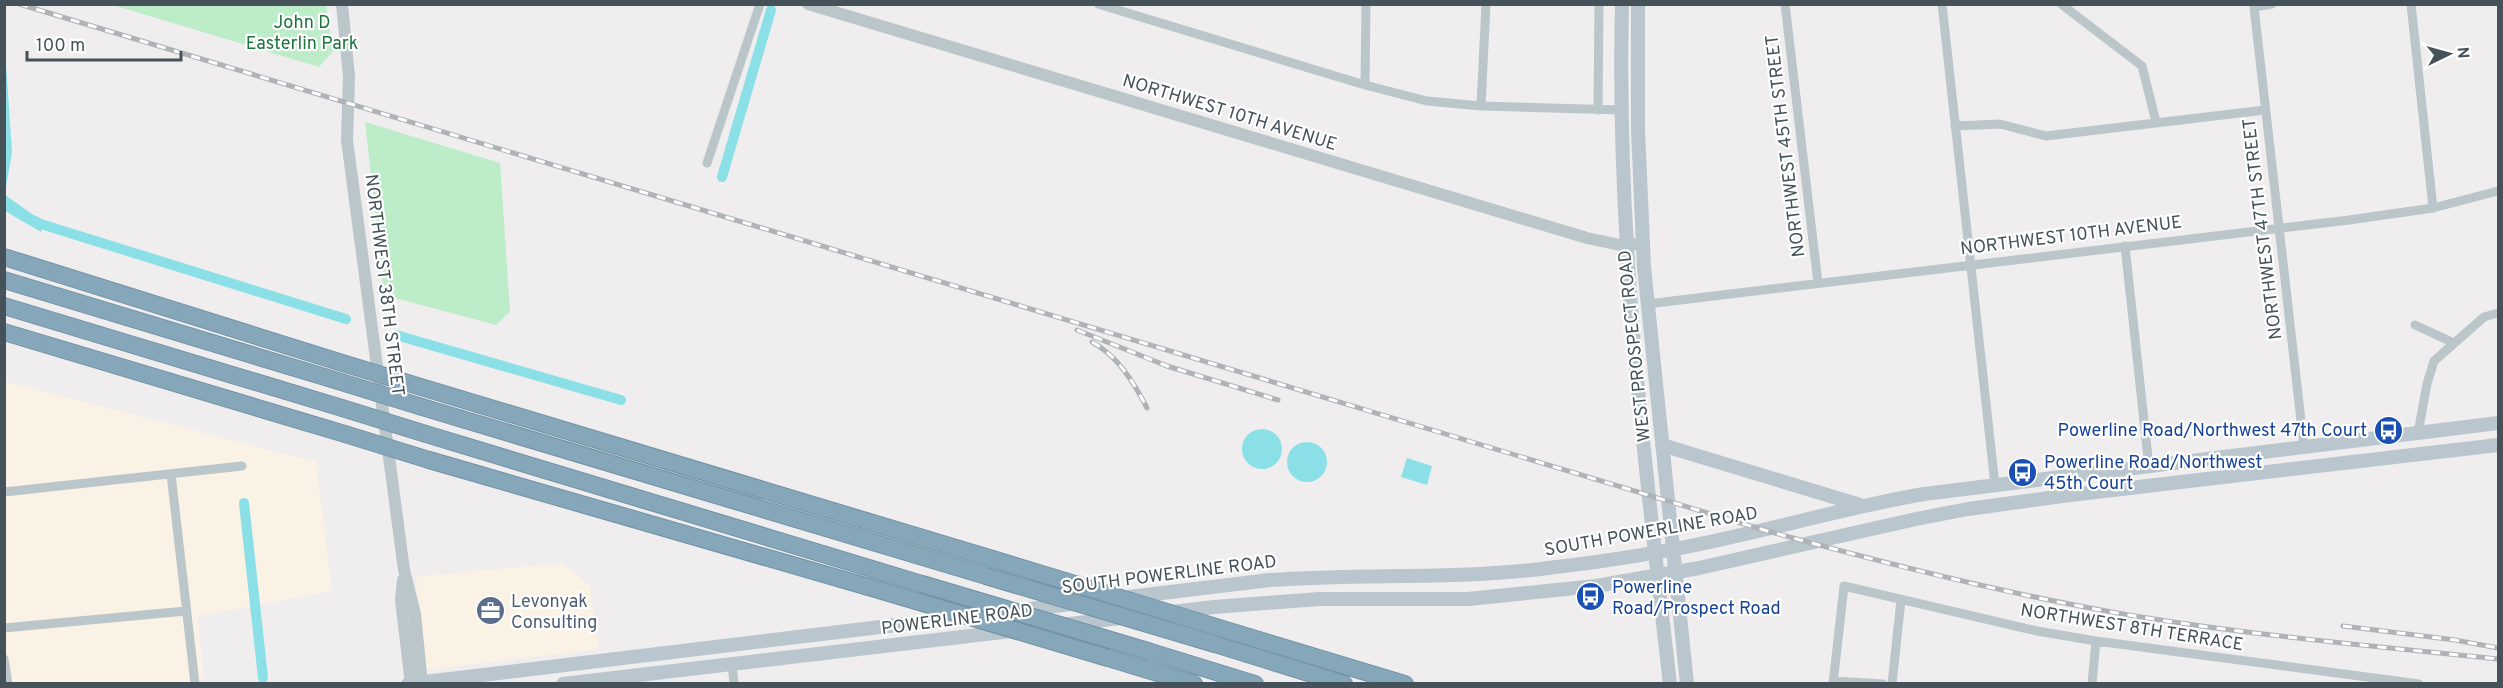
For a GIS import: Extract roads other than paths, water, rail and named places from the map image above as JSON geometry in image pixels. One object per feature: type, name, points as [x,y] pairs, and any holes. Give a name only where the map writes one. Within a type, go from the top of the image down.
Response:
[{"type":"highway","points":[[4,257],[421,387],[1405,684]]},
{"type":"highway","points":[[4,280],[1344,684]]},
{"type":"highway","points":[[4,306],[1255,684]]},
{"type":"highway","points":[[4,334],[32,340],[429,460],[1194,684]]},
{"type":"main road","name":"WEST PROSPECT ROAD","points":[[1622,4],[1621,110],[1626,245],[1638,395],[1670,684]]},
{"type":"main road","name":"WEST PROSPECT ROAD","points":[[1638,4],[1637,98],[1642,244],[1687,684]]},
{"type":"main road","name":"SOUTH POWERLINE ROAD","points":[[773,640],[1270,580],[1340,576],[1489,574],[1556,567],[1731,538],[1862,506],[1924,494],[2499,423]]},
{"type":"main road","points":[[2413,456],[2418,433]]},
{"type":"main road","points":[[1662,445],[1862,506]]},
{"type":"main road","points":[[1657,576],[1944,513],[2150,486],[2499,446]]},
{"type":"main road","points":[[2150,486],[2159,475],[2179,464]]},
{"type":"main road","points":[[2127,489],[2141,478],[2149,467]]},
{"type":"main road","name":"POWERLINE ROAD","points":[[563,684],[1214,607],[1319,599],[1447,600],[1510,596],[1657,576]]},
{"type":"main road","points":[[1214,607],[1252,593],[1270,580]]},
{"type":"main road","points":[[415,683],[773,640]]},
{"type":"main road","points":[[732,663],[745,651],[773,640]]},
{"type":"main road","points":[[674,670],[701,658],[708,648]]},
{"type":"street","name":"NORTHWEST 38TH STREET","points":[[342,4],[349,77],[347,140],[404,570],[416,622],[415,683]]},
{"type":"street","points":[[707,163],[760,4]]},
{"type":"street","name":"NORTHWEST 10TH AVENUE","points":[[808,4],[1595,241],[1626,245],[1642,244]]},
{"type":"street","points":[[1098,4],[1365,85],[1427,100],[1481,106],[1621,110]]},
{"type":"street","points":[[1365,85],[1366,4]]},
{"type":"street","points":[[1481,106],[1486,4]]},
{"type":"street","points":[[1598,110],[1599,4]]},
{"type":"street","name":"NORTHWEST 45TH STREET","points":[[1785,4],[1818,283]]},
{"type":"street","points":[[1942,4],[1995,485]]},
{"type":"street","points":[[2061,4],[2142,66],[2156,122]]},
{"type":"street","points":[[2253,6],[2272,4]]},
{"type":"street","points":[[2411,4],[2433,208]]},
{"type":"street","name":"NORTHWEST 47TH STREET","points":[[2253,6],[2281,229],[2304,447]]},
{"type":"street","points":[[1955,126],[2000,124],[2046,136],[2265,110]]},
{"type":"street","name":"NORTHWEST 10TH AVENUE","points":[[1647,304],[2281,229],[2433,208],[2499,191]]},
{"type":"street","points":[[2125,246],[2149,467]]},
{"type":"street","points":[[2418,433],[2434,360],[2484,317],[2499,313]]},
{"type":"street","points":[[2415,325],[2454,343]]},
{"type":"street","points":[[4,492],[242,466]]},
{"type":"street","points":[[171,474],[195,684]]},
{"type":"street","name":"NORTHWEST 8TH TERRACE","points":[[1833,682],[1844,586],[2037,631],[2356,680],[2419,684]]},
{"type":"street","points":[[1892,684],[1901,600]]},
{"type":"street","points":[[4,628],[186,611]]},
{"type":"street","points":[[2092,684],[2096,641]]},
{"type":"street","points":[[4,659],[8,684]]},
{"type":"street","points":[[732,663],[734,684]]},
{"type":"street","points":[[1833,682],[1883,684]]},
{"type":"water","points":[[5,49],[12,152],[5,193]]},
{"type":"water","points":[[5,195],[44,220],[41,232],[5,211]]},
{"type":"water","points":[[1262,429],[1276,435],[1282,449],[1276,463],[1262,469],[1248,463],[1242,449],[1248,435]]},
{"type":"water","points":[[1307,442],[1315,443],[1321,448],[1326,454],[1326,470],[1321,476],[1315,481],[1307,482],[1299,481],[1293,476],[1288,470],[1287,462],[1288,454],[1293,448],[1299,443]]},
{"type":"water","points":[[1407,458],[1432,466],[1427,485],[1401,477]]},
{"type":"waterway","points":[[722,177],[771,10]]},
{"type":"waterway","points":[[44,225],[346,319]]},
{"type":"waterway","points":[[396,335],[621,400]]},
{"type":"waterway","points":[[244,503],[263,678]]},
{"type":"railway","points":[[19,4],[1764,530],[1853,554],[1988,587],[2123,614],[2263,634],[2498,659]]},
{"type":"railway","points":[[1077,330],[1167,366],[1278,400]]},
{"type":"railway","points":[[1092,342],[1117,362],[1131,380],[1147,408]]},
{"type":"railway","points":[[2343,626],[2455,640],[2498,648]]},
{"type":"place","name":"Powerline Road/Northwest 47th Court","points":[[2388,430]]},
{"type":"place","name":"Powerline Road/Northwest 45th Court","points":[[2023,472]]},
{"type":"place","name":"Powerline Road/Prospect Road","points":[[1591,597]]},
{"type":"place","name":"Levonyak Consulting","points":[[490,611]]},
{"type":"park label","name":"John D Easterlin Park","points":[[302,32]]}]
